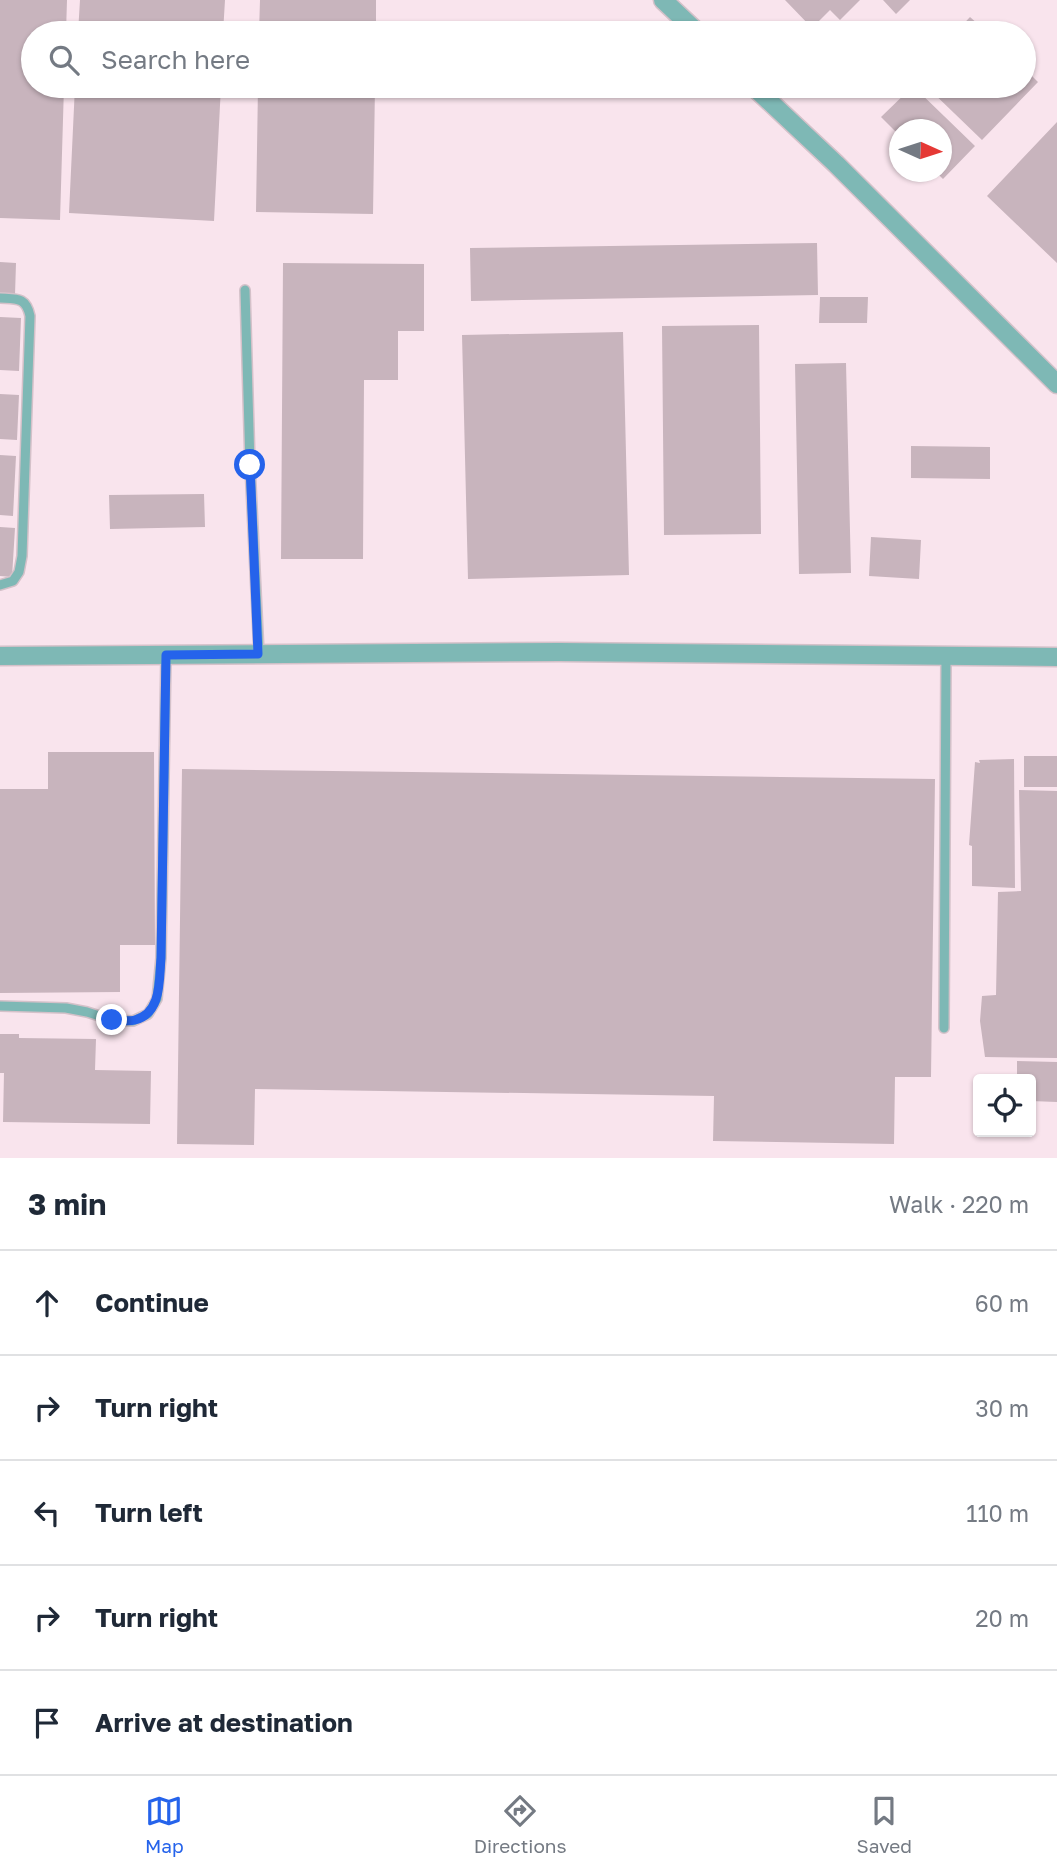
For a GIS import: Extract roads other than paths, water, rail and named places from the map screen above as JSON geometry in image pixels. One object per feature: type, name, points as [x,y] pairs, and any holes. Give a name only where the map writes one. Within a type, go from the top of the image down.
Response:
[{"type":"street","points":[[663,0],[685,21]]},
{"type":"street","points":[[766,98],[836,164],[1057,384]]},
{"type":"street","points":[[0,656],[573,652],[1057,657]]},
{"type":"lane","points":[[245,290],[258,654]]},
{"type":"lane","points":[[0,298],[23,301],[30,316],[22,555],[19,572],[13,581],[0,585]]},
{"type":"lane","points":[[0,1006],[66,1008],[112,1020],[133,1021],[148,1014],[157,999],[161,944],[166,655]]},
{"type":"lane","points":[[944,1028],[946,656]]}]
